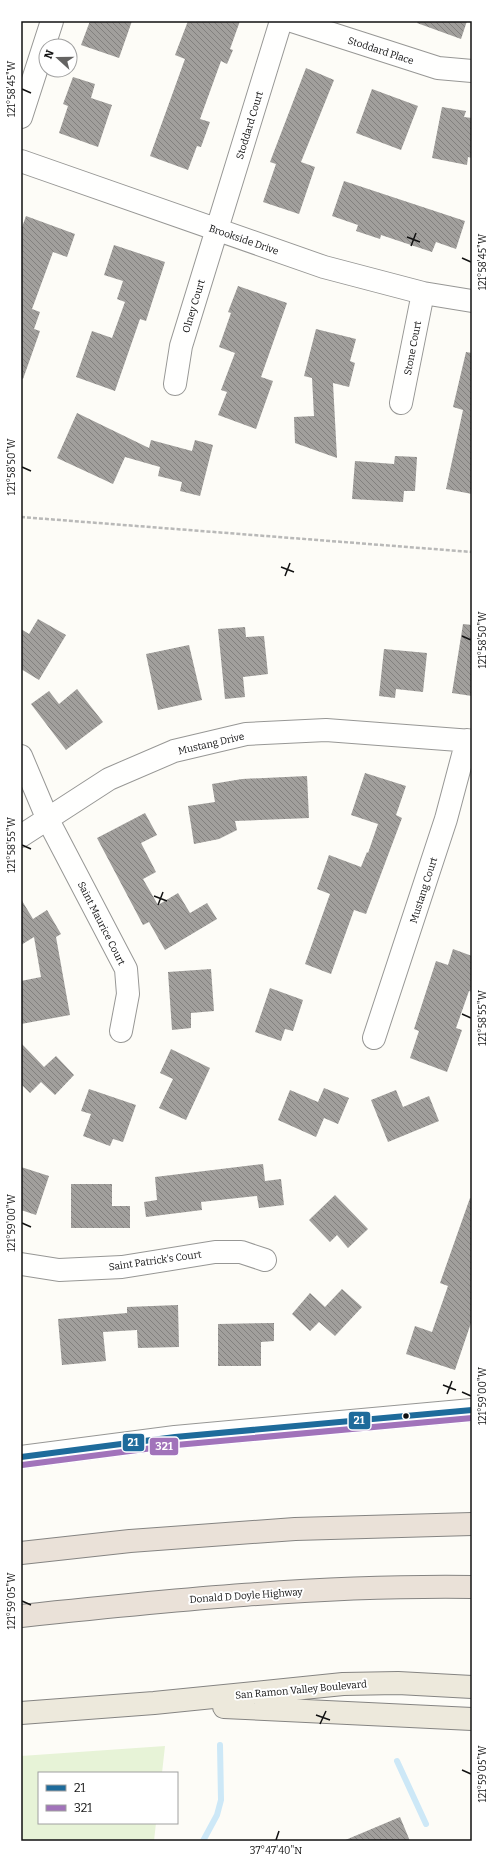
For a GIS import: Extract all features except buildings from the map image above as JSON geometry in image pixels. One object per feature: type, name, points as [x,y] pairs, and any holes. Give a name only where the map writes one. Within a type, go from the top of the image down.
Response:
[{"type":"highway","points":[[21,1553],[130,1541],[295,1529],[472,1524]]},
{"type":"highway","name":"Donald D Doyle Highway","points":[[21,1616],[139,1603],[296,1591],[472,1587]]},
{"type":"main road","name":"San Ramon Valley Boulevard","points":[[21,1714],[154,1703],[343,1684],[398,1683],[472,1687]]},
{"type":"main road","name":"San Ramon Valley Boulevard","points":[[154,1703],[472,1719]]},
{"type":"street","points":[[21,117],[52,21]]},
{"type":"street","name":"Stoddard Court","points":[[216,230],[282,21]]},
{"type":"street","name":"Stoddard Place","points":[[292,21],[438,68],[472,71]]},
{"type":"street","name":"Brookside Drive","points":[[21,161],[324,267],[423,293],[472,301]]},
{"type":"street","name":"Olney Court","points":[[175,384],[181,346],[216,230]]},
{"type":"street","name":"Stone Court","points":[[401,403],[423,293]]},
{"type":"street","name":"Mustang Drive","points":[[21,836],[48,820],[109,779],[174,752],[246,734],[326,730],[469,740]]},
{"type":"street","name":"Mustang Court","points":[[374,1038],[446,819],[469,740]]},
{"type":"street","name":"Saint Maurice Court","points":[[21,756],[48,820],[126,969],[128,994],[121,1031]]},
{"type":"street","name":"Saint Patrick's Court","points":[[21,1264],[59,1270],[122,1267],[215,1252],[241,1252],[265,1260]]},
{"type":"street","points":[[21,1457],[175,1437],[472,1410]]},
{"type":"path","points":[[21,517],[472,552]]},
{"type":"green space","points":[[165,1746],[162,1772],[38,1772],[38,1824],[156,1824],[154,1841],[21,1841],[21,1756]]},
{"type":"waterway","points":[[203,1841],[217,1815],[221,1800],[220,1745]]},
{"type":"waterway","points":[[397,1761],[426,1824]]},
{"type":"transit line","name":"21","points":[[21,1457],[175,1437],[472,1410]]},
{"type":"transit line","name":"321","points":[[22,1465],[176,1445],[472,1418]]}]
